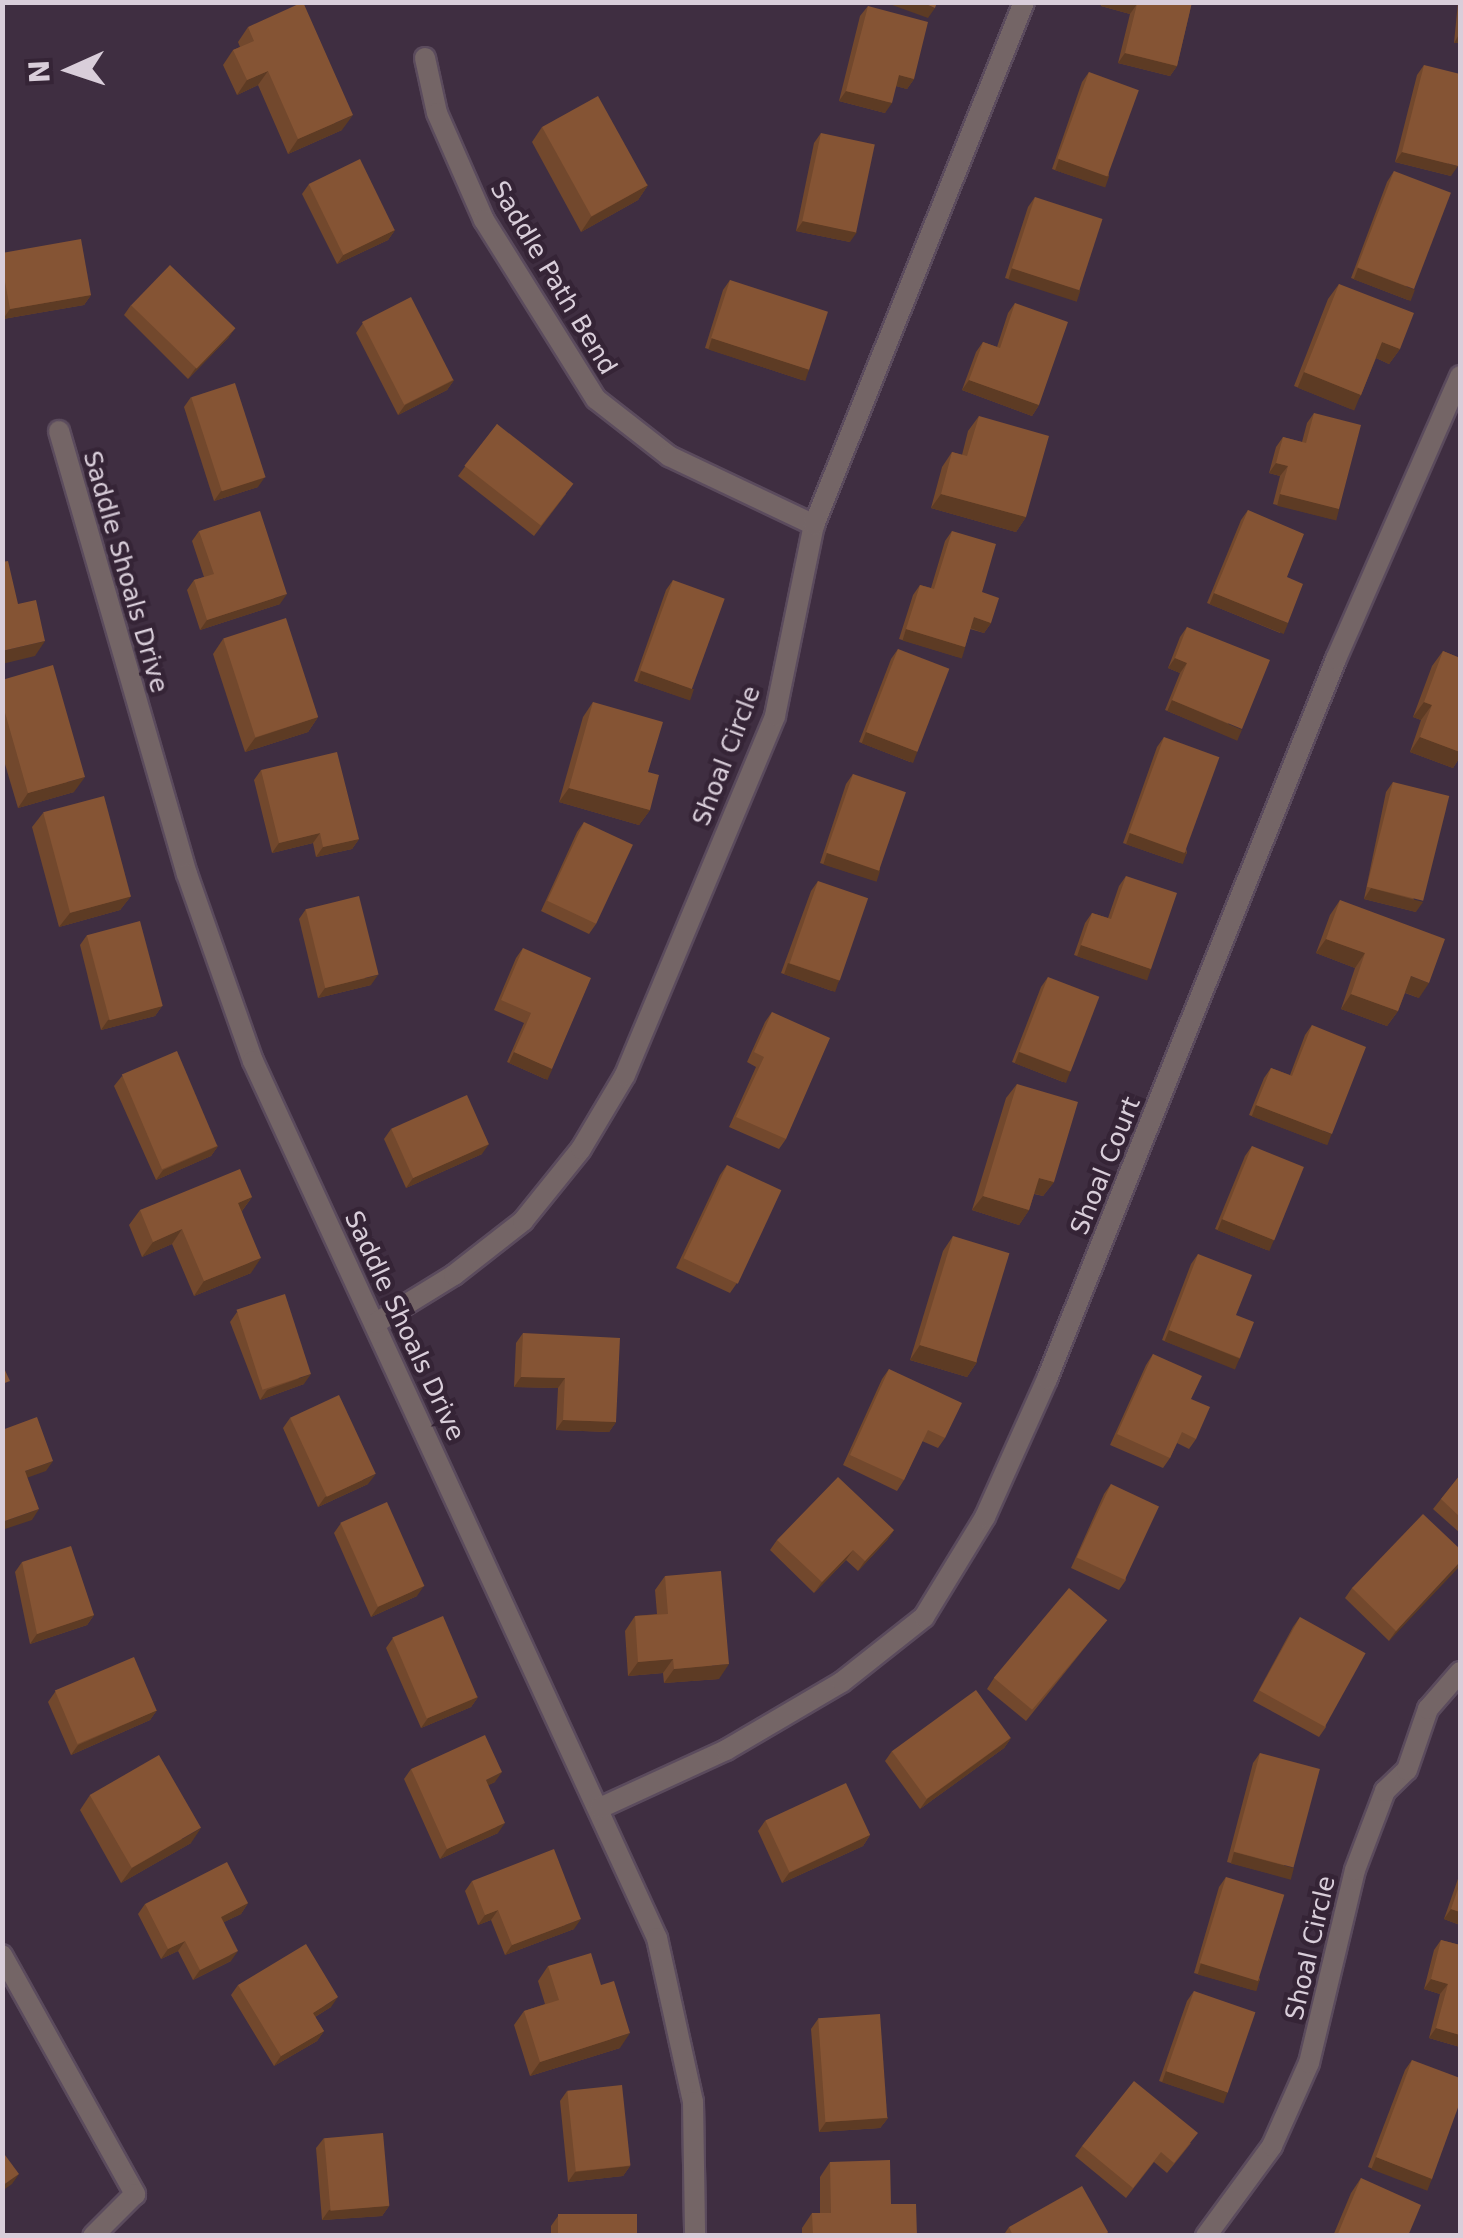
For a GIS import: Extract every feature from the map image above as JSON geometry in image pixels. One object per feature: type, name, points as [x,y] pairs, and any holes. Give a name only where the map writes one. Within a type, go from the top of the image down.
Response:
[{"type":"street","name":"Shoal Circle","points":[[376,1323],[454,1275],[523,1221],[581,1149],[625,1074],[775,716],[814,524],[1024,2]]},
{"type":"street","name":"Saddle Path Bend","points":[[426,58],[437,113],[484,220],[596,399],[669,456],[814,524]]},
{"type":"street","name":"Shoal Court","points":[[600,1808],[726,1750],[842,1682],[924,1618],[954,1567],[1047,1379],[1336,659],[1460,376]]},
{"type":"street","name":"Saddle Shoals Drive","points":[[59,431],[197,906],[253,1061],[657,1938],[693,2102],[695,2236]]},
{"type":"street","name":"Shoal Circle","points":[[1206,2236],[1231,2209],[1280,2130],[1309,2064],[1356,1870],[1385,1791],[1406,1770],[1428,1709],[1460,1672]]},
{"type":"street","points":[[2,1955],[135,2194],[93,2236]]},
{"type":"building","points":[[303,2],[353,115],[298,139],[268,71],[247,80],[233,50],[254,41],[248,27]]},
{"type":"building","points":[[1132,2],[1192,2],[1177,66],[1125,53],[1137,4]]},
{"type":"building","points":[[868,6],[928,22],[914,79],[899,75],[892,103],[846,91]]},
{"type":"building","points":[[1424,65],[1460,74],[1458,166],[1402,152]]},
{"type":"building","points":[[1089,72],[1139,90],[1107,177],[1058,158]]},
{"type":"building","points":[[598,96],[647,185],[591,216],[542,127]]},
{"type":"building","points":[[821,133],[875,144],[856,232],[802,221]]},
{"type":"building","points":[[360,159],[395,230],[343,255],[309,184]]},
{"type":"building","points":[[1394,171],[1451,193],[1414,289],[1357,267]]},
{"type":"building","points":[[1035,197],[1103,219],[1079,290],[1012,268]]},
{"type":"building","points":[[81,239],[91,295],[10,309],[2,253]]},
{"type":"building","points":[[170,265],[235,328],[197,368],[131,305]]},
{"type":"building","points":[[730,280],[828,312],[809,370],[711,338]]},
{"type":"building","points":[[1339,284],[1414,313],[1400,349],[1382,342],[1361,395],[1304,372]]},
{"type":"building","points":[[411,297],[453,380],[404,405],[362,322]]},
{"type":"building","points":[[1015,303],[1068,322],[1039,405],[969,380],[983,342],[1000,348]]},
{"type":"building","points":[[235,383],[266,477],[222,491],[191,397]]},
{"type":"building","points":[[1314,413],[1361,425],[1339,509],[1280,494],[1288,466],[1276,463],[1283,437],[1306,443]]},
{"type":"building","points":[[979,416],[1049,436],[1026,517],[941,494],[952,452],[967,456]]},
{"type":"building","points":[[497,424],[573,484],[541,525],[464,466]]},
{"type":"building","points":[[1248,510],[1304,534],[1287,577],[1303,584],[1288,623],[1214,593]]},
{"type":"building","points":[[260,511],[287,594],[207,620],[194,580],[214,574],[199,531]]},
{"type":"building","points":[[952,531],[996,544],[982,592],[999,598],[991,623],[974,617],[965,647],[906,629],[920,585],[934,589]]},
{"type":"building","points":[[8,561],[18,604],[36,600],[45,641],[2,651],[2,562]]},
{"type":"building","points":[[673,580],[725,599],[692,689],[640,670]]},
{"type":"building","points":[[286,618],[318,717],[255,737],[223,638]]},
{"type":"building","points":[[1187,627],[1270,660],[1242,729],[1172,700],[1187,663],[1175,658]]},
{"type":"building","points":[[898,649],[949,669],[917,752],[866,732]]},
{"type":"building","points":[[1443,651],[1460,658],[1460,752],[1420,737],[1432,705],[1424,702]]},
{"type":"building","points":[[53,665],[85,777],[28,793],[2,702],[2,680]]},
{"type":"building","points":[[593,702],[663,722],[648,772],[659,775],[650,810],[569,788]]},
{"type":"building","points":[[1164,737],[1219,757],[1185,853],[1129,833]]},
{"type":"building","points":[[337,752],[359,839],[323,847],[320,833],[279,843],[261,770]]},
{"type":"building","points":[[853,774],[906,792],[879,871],[826,852]]},
{"type":"building","points":[[1393,782],[1449,796],[1423,901],[1367,887]]},
{"type":"building","points":[[104,796],[131,896],[70,913],[43,812]]},
{"type":"building","points":[[584,822],[633,845],[596,924],[547,901]]},
{"type":"building","points":[[1126,876],[1177,893],[1151,969],[1081,945],[1092,913],[1111,919]]},
{"type":"building","points":[[818,881],[868,898],[840,981],[790,963]]},
{"type":"building","points":[[359,896],[379,975],[325,988],[306,909]]},
{"type":"building","points":[[1340,900],[1445,939],[1429,983],[1411,976],[1398,1011],[1351,994],[1365,953],[1326,939]]},
{"type":"building","points":[[140,921],[163,1006],[110,1020],[87,935]]},
{"type":"building","points":[[523,948],[591,978],[552,1069],[514,1052],[531,1013],[501,1000]]},
{"type":"building","points":[[1048,977],[1099,997],[1071,1071],[1019,1052]]},
{"type":"building","points":[[772,1012],[830,1038],[786,1139],[736,1117],[764,1057],[754,1052]]},
{"type":"building","points":[[1312,1025],[1366,1047],[1332,1134],[1256,1105],[1271,1068],[1292,1076]]},
{"type":"building","points":[[177,1051],[217,1146],[162,1169],[122,1074]]},
{"type":"building","points":[[1017,1084],[1078,1102],[1054,1182],[1039,1178],[1029,1210],[983,1196]]},
{"type":"building","points":[[467,1095],[489,1144],[413,1178],[391,1129]]},
{"type":"building","points":[[1252,1146],[1304,1167],[1274,1240],[1222,1219]]},
{"type":"building","points":[[727,1165],[781,1190],[738,1284],[683,1258]]},
{"type":"building","points":[[240,1169],[252,1197],[238,1203],[261,1258],[204,1281],[182,1229],[153,1242],[140,1210]]},
{"type":"building","points":[[953,1236],[1009,1253],[976,1362],[920,1345]]},
{"type":"building","points":[[1198,1254],[1252,1275],[1236,1315],[1254,1322],[1240,1358],[1169,1330]]},
{"type":"building","points":[[285,1294],[311,1374],[262,1390],[236,1310]]},
{"type":"building","points":[[523,1333],[620,1338],[616,1422],[563,1420],[565,1378],[521,1377]]},
{"type":"building","points":[[1153,1354],[1202,1376],[1191,1399],[1210,1407],[1196,1439],[1182,1432],[1170,1458],[1117,1434]]},
{"type":"building","points":[[2,1364],[10,1381],[2,1384]]},
{"type":"building","points":[[889,1369],[962,1403],[945,1438],[928,1430],[904,1480],[850,1455]]},
{"type":"building","points":[[339,1395],[376,1474],[327,1497],[290,1418]]},
{"type":"building","points":[[37,1417],[53,1461],[25,1471],[39,1509],[2,1522],[2,1430]]},
{"type":"building","points":[[1460,1475],[1460,1517],[1441,1499]]},
{"type":"building","points":[[838,1477],[894,1530],[865,1561],[853,1550],[822,1582],[777,1540]]},
{"type":"building","points":[[1111,1484],[1159,1506],[1125,1580],[1077,1557]]},
{"type":"building","points":[[387,1502],[424,1586],[378,1607],[340,1523]]},
{"type":"building","points":[[1423,1514],[1460,1549],[1460,1562],[1396,1631],[1352,1588]]},
{"type":"building","points":[[71,1546],[94,1615],[37,1634],[22,1562]]},
{"type":"building","points":[[721,1571],[729,1664],[674,1669],[673,1659],[638,1662],[635,1616],[668,1614],[665,1576]]},
{"type":"building","points":[[1069,1588],[1107,1620],[1032,1710],[994,1678]]},
{"type":"building","points":[[443,1616],[477,1697],[427,1718],[392,1637]]},
{"type":"building","points":[[1300,1617],[1366,1653],[1325,1727],[1259,1690]]},
{"type":"building","points":[[134,1657],[157,1710],[77,1744],[55,1691]]},
{"type":"building","points":[[976,1690],[1011,1738],[927,1799],[892,1751]]},
{"type":"building","points":[[485,1735],[502,1772],[486,1780],[505,1823],[447,1849],[411,1769]]},
{"type":"building","points":[[1260,1753],[1320,1769],[1293,1868],[1234,1852]]},
{"type":"building","points":[[159,1755],[201,1828],[132,1868],[90,1795]]},
{"type":"building","points":[[846,1783],[870,1835],[789,1872],[765,1821]]},
{"type":"building","points":[[554,1849],[581,1919],[512,1945],[498,1910],[485,1915],[472,1881]]},
{"type":"building","points":[[227,1862],[248,1903],[221,1917],[238,1951],[200,1970],[185,1941],[168,1949],[145,1904]]},
{"type":"building","points":[[1226,1877],[1284,1895],[1258,1981],[1200,1963]]},
{"type":"building","points":[[1460,1883],[1460,1912],[1451,1909]]},
{"type":"building","points":[[1441,1940],[1460,1945],[1460,2035],[1436,2028],[1448,1984],[1431,1979]]},
{"type":"building","points":[[306,1944],[338,1997],[313,2013],[324,2031],[281,2056],[238,1985]]},
{"type":"building","points":[[591,1953],[601,1985],[614,1981],[630,2033],[540,2062],[524,2011],[559,2000],[548,1966]]},
{"type":"building","points":[[1194,1991],[1255,2012],[1228,2093],[1166,2071]]},
{"type":"building","points":[[880,2014],[887,2118],[825,2122],[818,2018]]},
{"type":"building","points":[[1412,2060],[1460,2078],[1460,2102],[1432,2179],[1376,2157]]},
{"type":"building","points":[[1134,2081],[1198,2133],[1174,2163],[1161,2152],[1133,2188],[1082,2146]]},
{"type":"building","points":[[622,2085],[630,2166],[576,2171],[567,2091]]},
{"type":"building","points":[[383,2133],[389,2206],[331,2211],[324,2138]]},
{"type":"building","points":[[2,2151],[19,2174],[2,2186]]},
{"type":"building","points":[[890,2160],[891,2204],[916,2204],[917,2236],[813,2236],[812,2213],[831,2213],[830,2162]]},
{"type":"building","points":[[1361,2178],[1421,2205],[1408,2236],[1337,2236]]},
{"type":"building","points":[[1082,2186],[1108,2232],[1101,2236],[1013,2236],[1009,2227]]},
{"type":"building","points":[[558,2214],[637,2214],[637,2236],[558,2236]]}]
